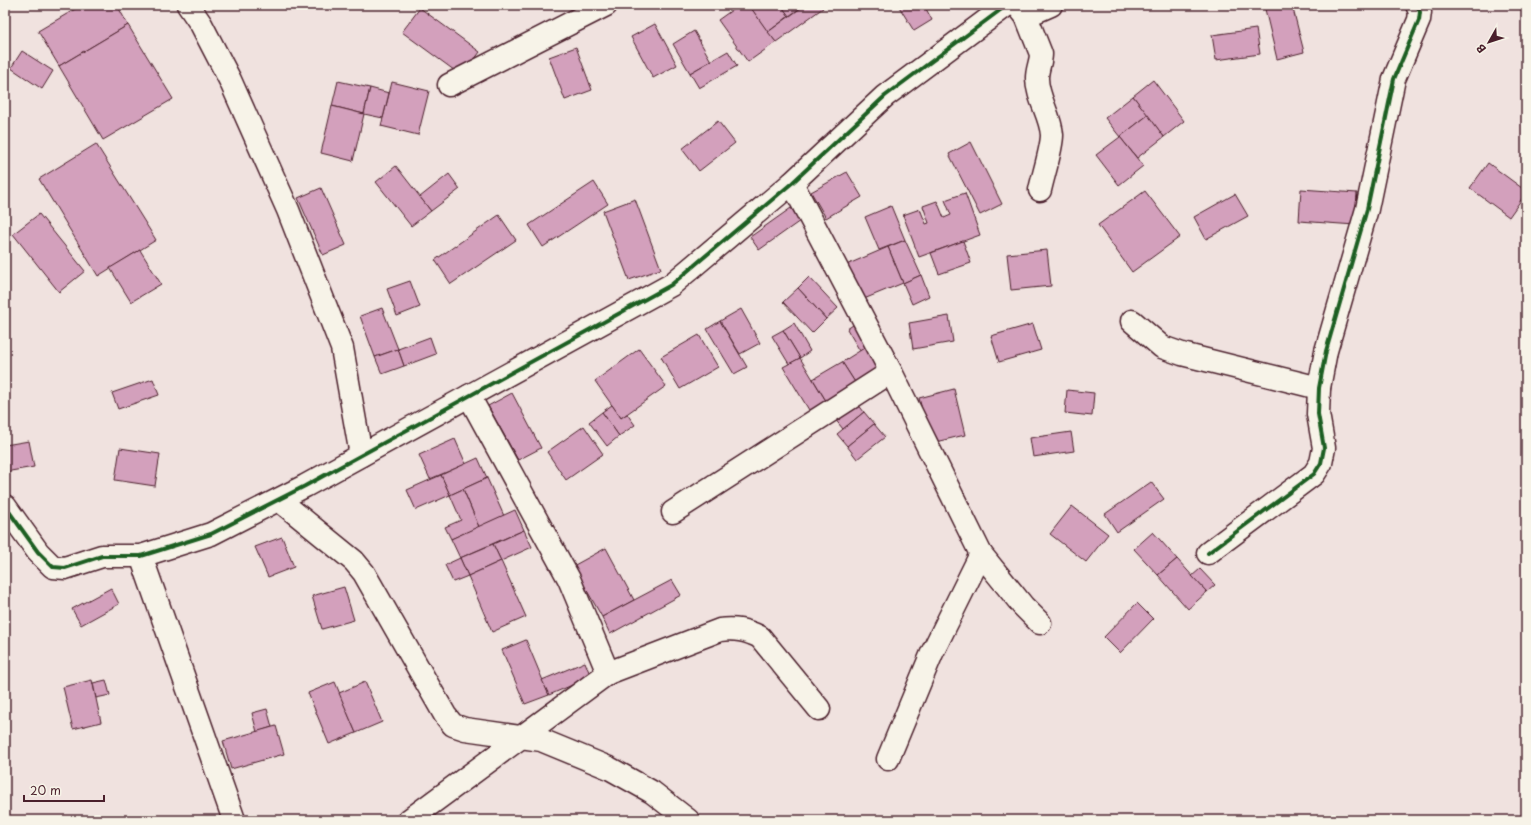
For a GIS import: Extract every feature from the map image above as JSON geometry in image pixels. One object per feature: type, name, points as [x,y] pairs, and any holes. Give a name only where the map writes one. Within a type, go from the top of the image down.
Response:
[{"type":"street","points":[[188,5],[201,24],[230,80],[288,210],[342,348],[361,455]]},
{"type":"street","points":[[448,85],[606,5]]},
{"type":"street","points":[[5,506],[38,552],[53,567],[65,568],[102,556],[141,556],[211,534],[279,500],[671,285],[792,183],[885,96],[1007,5]]},
{"type":"street","points":[[1040,190],[1052,135],[1038,88],[1037,78],[1041,54],[1021,10],[1051,5]]},
{"type":"street","points":[[1208,552],[1314,474],[1321,463],[1324,448],[1318,414],[1319,388],[1326,351],[1367,209],[1394,79],[1419,20],[1420,12],[1417,5]]},
{"type":"street","points":[[792,183],[891,372],[981,554],[1023,606],[1040,623]]},
{"type":"street","points":[[1132,321],[1162,347],[1182,354],[1319,388]]},
{"type":"street","points":[[673,512],[891,372]]},
{"type":"street","points":[[470,396],[569,579],[608,673]]},
{"type":"street","points":[[279,500],[354,561],[364,573],[445,715],[453,724],[465,729],[541,740],[609,768],[652,792],[688,820]]},
{"type":"street","points":[[888,759],[932,653],[981,554]]},
{"type":"street","points":[[141,556],[234,820]]},
{"type":"street","points":[[410,820],[608,673],[720,630],[739,629],[760,637],[819,709]]},
{"type":"building","points":[[82,5],[117,5],[128,25],[59,66],[38,31]]},
{"type":"building","points":[[739,5],[749,5],[776,42],[748,62],[718,20]]},
{"type":"building","points":[[749,5],[781,5],[789,16],[768,32]]},
{"type":"building","points":[[781,5],[805,5],[789,16]]},
{"type":"building","points":[[805,5],[820,5],[823,8],[776,42],[768,32]]},
{"type":"building","points":[[898,5],[924,5],[932,20],[914,31]]},
{"type":"building","points":[[1264,5],[1292,5],[1304,52],[1277,59]]},
{"type":"building","points":[[420,8],[480,52],[462,76],[402,32]]},
{"type":"building","points":[[655,24],[677,65],[653,78],[631,37]]},
{"type":"building","points":[[128,25],[173,99],[103,140],[59,66]]},
{"type":"building","points":[[1256,29],[1260,54],[1216,60],[1212,35]]},
{"type":"building","points":[[694,31],[711,61],[690,73],[673,44]]},
{"type":"building","points":[[576,47],[592,90],[565,100],[549,57]]},
{"type":"building","points":[[22,51],[53,71],[42,89],[11,68]]},
{"type":"building","points":[[728,51],[737,66],[699,88],[690,73]]},
{"type":"building","points":[[1153,80],[1184,121],[1164,137],[1133,96]]},
{"type":"building","points":[[338,81],[370,88],[364,114],[332,106]]},
{"type":"building","points":[[392,82],[429,91],[418,135],[381,126]]},
{"type":"building","points":[[370,88],[389,93],[383,118],[364,114]]},
{"type":"building","points":[[1133,96],[1148,115],[1120,137],[1105,118]]},
{"type":"building","points":[[332,106],[364,114],[353,161],[321,153]]},
{"type":"building","points":[[1148,115],[1164,137],[1137,158],[1120,137]]},
{"type":"building","points":[[718,121],[735,143],[699,171],[682,149]]},
{"type":"building","points":[[1120,137],[1143,166],[1119,185],[1096,155]]},
{"type":"building","points":[[971,142],[1002,204],[980,215],[949,154]]},
{"type":"building","points":[[96,144],[156,240],[98,276],[39,179]]},
{"type":"building","points":[[1488,163],[1526,191],[1509,217],[1470,188]]},
{"type":"building","points":[[396,166],[431,211],[411,226],[376,182]]},
{"type":"building","points":[[847,172],[862,197],[826,218],[811,192]]},
{"type":"building","points":[[449,174],[460,189],[431,211],[420,197]]},
{"type":"building","points":[[594,182],[608,204],[543,247],[529,225]]},
{"type":"building","points":[[321,188],[346,245],[323,255],[298,198]]},
{"type":"building","points":[[1301,189],[1357,193],[1355,225],[1299,221]]},
{"type":"building","points":[[1145,191],[1180,237],[1132,272],[1098,225]]},
{"type":"building","points":[[965,193],[980,235],[919,257],[903,215],[920,209],[926,224],[929,223],[923,206],[937,201],[944,218],[951,215],[945,200]]},
{"type":"building","points":[[1235,194],[1248,216],[1206,239],[1194,217]]},
{"type":"building","points":[[635,199],[661,269],[629,280],[603,211]]},
{"type":"building","points":[[891,206],[905,240],[879,250],[865,217]]},
{"type":"building","points":[[791,208],[800,221],[759,250],[750,237]]},
{"type":"building","points":[[39,214],[85,271],[59,292],[13,234]]},
{"type":"building","points":[[499,215],[516,240],[451,284],[435,260]]},
{"type":"building","points":[[905,240],[921,275],[903,283],[888,247]]},
{"type":"building","points":[[963,241],[971,263],[939,274],[931,253]]},
{"type":"building","points":[[888,247],[903,283],[859,301],[844,266]]},
{"type":"building","points":[[140,250],[161,284],[131,302],[110,268]]},
{"type":"building","points":[[1047,250],[1051,286],[1011,290],[1007,254]]},
{"type":"building","points":[[921,275],[929,296],[912,304],[903,283]]},
{"type":"building","points":[[809,277],[838,308],[826,319],[798,288]]},
{"type":"building","points":[[410,281],[420,307],[397,316],[387,289]]},
{"type":"building","points":[[798,288],[826,319],[812,333],[783,302]]},
{"type":"building","points":[[382,308],[398,349],[375,357],[360,316]]},
{"type":"building","points":[[741,309],[760,343],[740,354],[720,321]]},
{"type":"building","points":[[949,316],[953,342],[913,349],[909,323]]},
{"type":"building","points":[[720,321],[747,367],[734,374],[707,329]]},
{"type":"building","points":[[794,323],[810,351],[800,358],[783,330]]},
{"type":"building","points":[[856,323],[869,345],[860,351],[847,329]]},
{"type":"building","points":[[1033,324],[1041,350],[999,362],[991,336]]},
{"type":"building","points":[[783,330],[800,358],[789,364],[772,336]]},
{"type":"building","points":[[699,335],[718,367],[680,389],[661,357]]},
{"type":"building","points":[[430,337],[436,354],[404,366],[398,349]]},
{"type":"building","points":[[869,345],[885,370],[858,387],[842,362]]},
{"type":"building","points":[[398,349],[404,366],[382,374],[375,357]]},
{"type":"building","points":[[639,349],[666,386],[621,418],[595,381]]},
{"type":"building","points":[[800,358],[828,404],[812,415],[783,367]]},
{"type":"building","points":[[842,362],[858,387],[828,404],[813,379]]},
{"type":"building","points":[[153,379],[159,395],[118,409],[112,393]]},
{"type":"building","points":[[954,389],[965,435],[931,443],[919,398]]},
{"type":"building","points":[[1067,390],[1094,393],[1092,416],[1065,413]]},
{"type":"building","points":[[512,393],[541,448],[518,460],[488,406]]},
{"type":"building","points":[[855,400],[864,412],[843,429],[834,418]]},
{"type":"building","points":[[612,405],[621,418],[627,414],[635,425],[619,436],[602,412]]},
{"type":"building","points":[[602,412],[619,436],[607,446],[589,422]]},
{"type":"building","points":[[864,412],[874,424],[847,446],[837,434]]},
{"type":"building","points":[[874,424],[885,437],[857,459],[847,446]]},
{"type":"building","points":[[584,426],[603,454],[566,480],[547,452]]},
{"type":"building","points":[[1071,432],[1074,451],[1033,457],[1030,438]]},
{"type":"building","points":[[455,439],[466,464],[430,479],[419,455]]},
{"type":"building","points":[[29,441],[34,467],[5,472],[5,445]]},
{"type":"building","points":[[120,448],[160,454],[155,486],[115,480]]},
{"type":"building","points":[[478,458],[487,478],[450,495],[441,475]]},
{"type":"building","points":[[441,475],[450,495],[416,510],[407,490]]},
{"type":"building","points":[[487,478],[504,516],[479,527],[463,489]]},
{"type":"building","points":[[1151,482],[1164,499],[1117,532],[1105,514]]},
{"type":"building","points":[[463,489],[479,527],[451,539],[445,527],[461,520],[450,495]]},
{"type":"building","points":[[1072,506],[1108,534],[1086,562],[1050,534]]},
{"type":"building","points":[[515,510],[524,530],[460,558],[451,539]]},
{"type":"building","points":[[524,530],[532,547],[501,561],[493,544]]},
{"type":"building","points":[[1153,532],[1177,559],[1158,575],[1134,549]]},
{"type":"building","points":[[282,537],[294,567],[268,577],[255,547]]},
{"type":"building","points":[[493,544],[501,561],[468,576],[460,558]]},
{"type":"building","points":[[606,548],[634,600],[602,617],[573,566]]},
{"type":"building","points":[[460,558],[468,576],[453,582],[445,565]]},
{"type":"building","points":[[1177,559],[1207,592],[1188,609],[1158,575]]},
{"type":"building","points":[[501,561],[526,617],[492,632],[468,576]]},
{"type":"building","points":[[1200,569],[1215,585],[1207,592],[1192,576]]},
{"type":"building","points":[[672,580],[681,595],[610,634],[602,617]]},
{"type":"building","points":[[344,587],[354,620],[322,629],[312,596]]},
{"type":"building","points":[[111,588],[119,604],[81,625],[72,609]]},
{"type":"building","points":[[1137,603],[1153,619],[1120,653],[1104,637]]},
{"type":"building","points":[[526,640],[549,695],[525,704],[502,650]]},
{"type":"building","points":[[585,662],[591,677],[549,695],[542,680]]},
{"type":"building","points":[[92,680],[101,722],[73,729],[63,687]]},
{"type":"building","points":[[106,680],[110,695],[96,698],[93,683]]},
{"type":"building","points":[[335,682],[356,733],[329,744],[308,693]]},
{"type":"building","points":[[365,682],[382,722],[356,733],[339,693]]},
{"type":"building","points":[[267,709],[272,727],[257,732],[252,713]]},
{"type":"building","points":[[276,726],[284,754],[231,769],[223,741]]},
{"type":"cycle path","points":[[5,506],[38,552],[53,567],[65,568],[102,556],[141,556],[211,534],[305,486],[671,285],[792,183],[885,96],[1007,5]]},
{"type":"cycle path","points":[[1208,553],[1314,474],[1321,463],[1324,448],[1318,414],[1319,388],[1326,351],[1367,209],[1394,79],[1419,20],[1420,12],[1417,5]]}]
